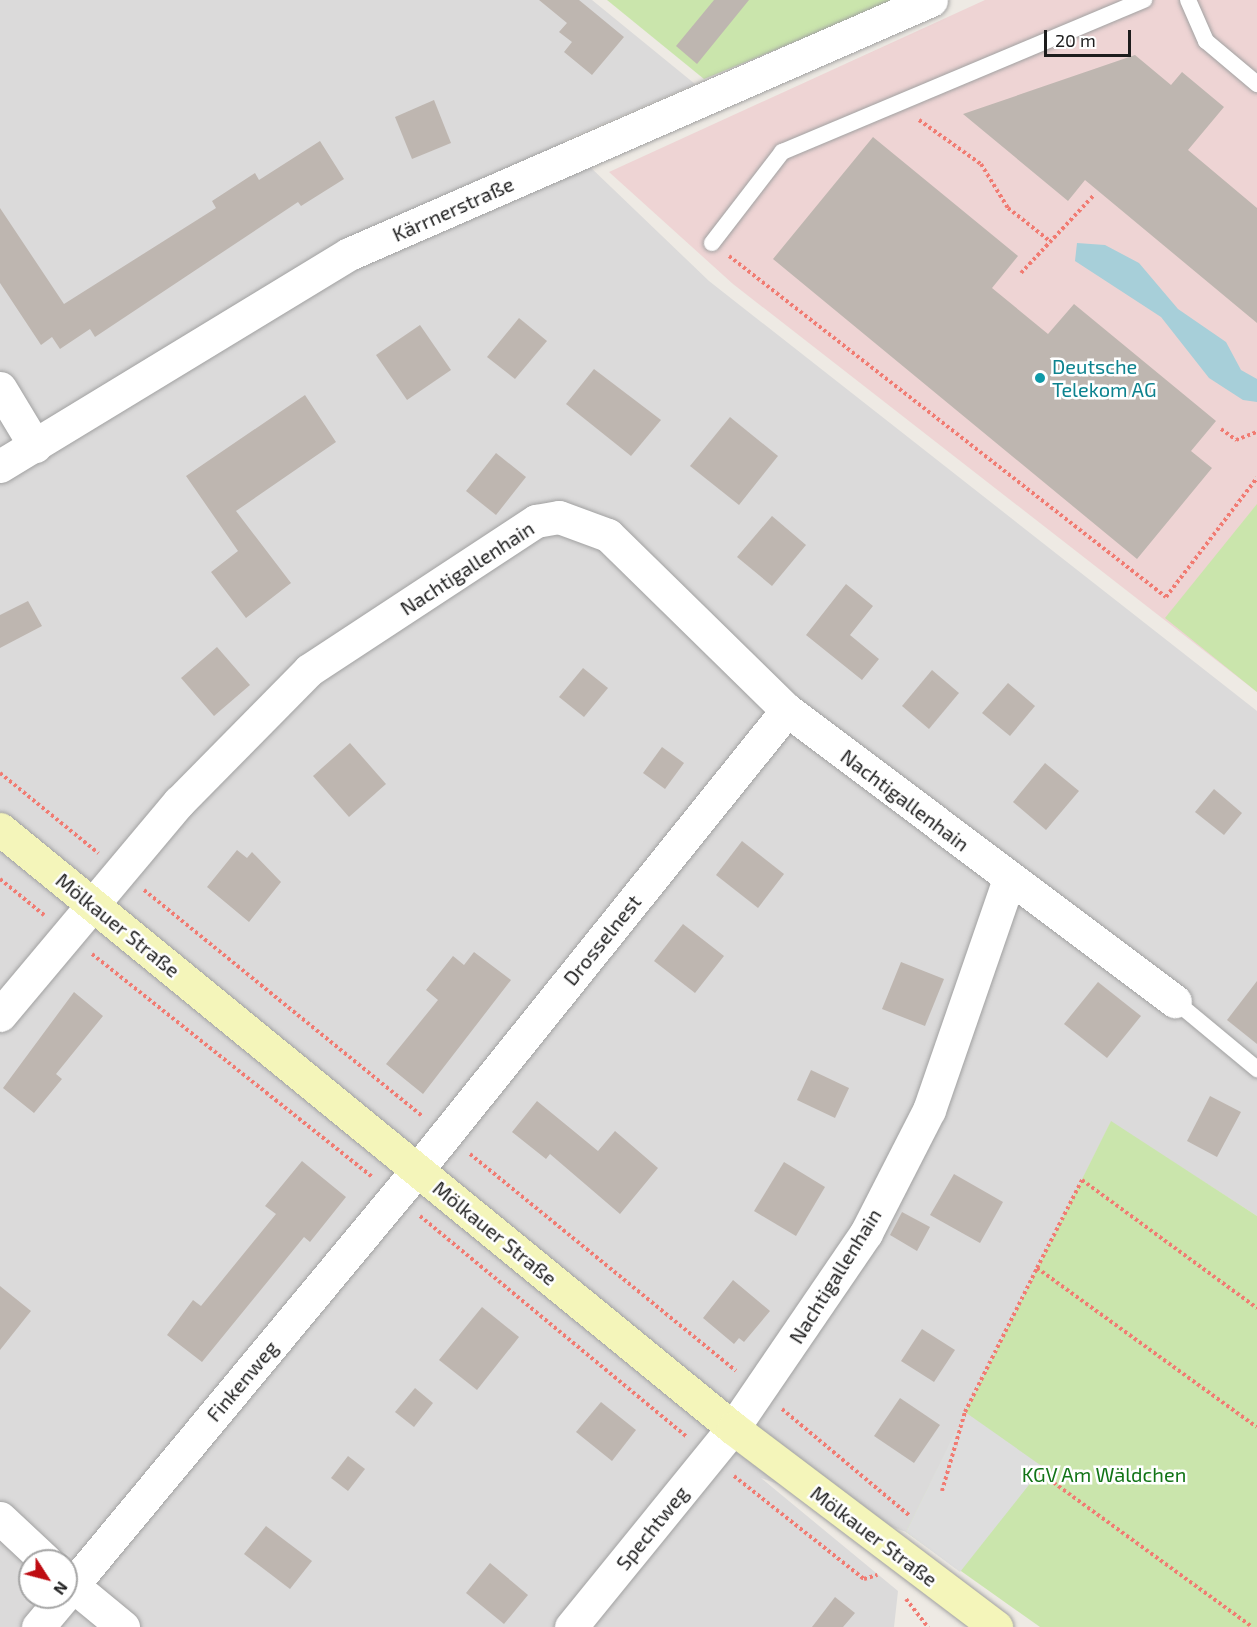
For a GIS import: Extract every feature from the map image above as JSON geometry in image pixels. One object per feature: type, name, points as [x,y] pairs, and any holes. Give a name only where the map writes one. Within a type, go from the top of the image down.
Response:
[{"type":"street","name":"Kärrnerstraße","points":[[0,466],[349,254],[931,0]]},
{"type":"street","points":[[0,388],[35,446]]},
{"type":"street","name":"Nachtigallenhain","points":[[0,1015],[179,802],[309,670],[536,521],[559,517],[608,535],[787,710],[1009,879],[1175,1001]]},
{"type":"street","name":"Drosselnest","points":[[418,1169],[787,710]]},
{"type":"street","name":"Mölkauer Straße","points":[[0,829],[733,1428],[996,1627]]},
{"type":"street","name":"Nachtigallenhain","points":[[733,1428],[866,1233],[929,1110],[1009,879]]},
{"type":"street","name":"Finkenweg","points":[[78,1576],[418,1169]]},
{"type":"street","name":"Spechtweg","points":[[571,1627],[733,1428]]},
{"type":"street","points":[[0,1518],[33,1549]]},
{"type":"street","points":[[78,1596],[123,1627]]},
{"type":"street","name":"Finkenweg","points":[[38,1627],[52,1609]]},
{"type":"lane","points":[[712,243],[782,153],[1144,0]]},
{"type":"lane","points":[[1188,0],[1206,41],[1257,84]]},
{"type":"lane","points":[[1175,1001],[1257,1069]]},
{"type":"path","points":[[897,104],[981,164],[1008,208],[1051,242]]},
{"type":"path","points":[[1021,273],[1094,195]]},
{"type":"path","points":[[712,243],[1166,597],[1257,478]]},
{"type":"path","points":[[1221,429],[1236,440],[1257,432]]},
{"type":"path","points":[[0,879],[395,1196],[710,1457],[864,1579],[883,1574]]},
{"type":"path","points":[[942,1491],[965,1412],[1082,1180],[1257,1308]]},
{"type":"path","points":[[1037,1268],[1257,1427]]},
{"type":"path","points":[[1039,1472],[1252,1627]]},
{"type":"shaded area","points":[[0,0],[592,0],[695,84],[563,141],[709,281],[1257,711],[1257,1216],[1111,1122],[906,1532],[761,1478],[898,1591],[894,1627],[0,1627]]},
{"type":"shaded area","name":"Deutsche Telekom AG","points":[[985,0],[1257,0],[1257,692],[733,284],[609,172]]},
{"type":"shaded area","points":[[965,1412],[1043,1467],[960,1572],[906,1532]]},
{"type":"green space","points":[[607,0],[897,0],[704,79]]},
{"type":"green space","points":[[1257,504],[1257,692],[1165,618]]},
{"type":"green space","name":"KGV Am Wäldchen","points":[[1111,1121],[1257,1216],[1257,1627],[1040,1627],[906,1532]]},
{"type":"water","points":[[1077,243],[1105,245],[1139,263],[1178,309],[1226,342],[1241,370],[1257,379],[1257,402],[1243,400],[1209,378],[1161,317],[1075,261]]},
{"type":"building","points":[[539,0],[579,0],[624,37],[592,75],[564,52],[572,42],[559,32],[567,23]]},
{"type":"building","points":[[714,0],[749,0],[697,64],[676,46]]},
{"type":"building","points":[[1135,55],[1171,85],[1182,72],[1224,107],[1188,150],[1257,208],[1257,323],[1085,180],[1068,201],[963,114]]},
{"type":"building","points":[[434,100],[451,143],[412,159],[395,117]]},
{"type":"building","name":"Deutsche Telekom AG","points":[[873,137],[1018,256],[992,288],[1048,334],[1074,304],[1216,421],[1191,451],[1212,468],[1137,559],[773,259]]},
{"type":"building","points":[[320,141],[344,179],[301,206],[298,202],[95,337],[90,329],[60,349],[52,337],[41,345],[0,283],[0,208],[64,304],[216,208],[212,201],[255,173],[259,180]]},
{"type":"building","points":[[519,318],[547,341],[515,379],[487,357]]},
{"type":"building","points":[[420,325],[451,370],[407,400],[376,355]]},
{"type":"building","points":[[594,369],[661,420],[631,456],[566,404]]},
{"type":"building","points":[[305,395],[336,442],[236,511],[291,583],[246,618],[211,572],[238,551],[186,476]]},
{"type":"building","points":[[730,417],[778,456],[739,505],[690,466]]},
{"type":"building","points":[[496,453],[526,477],[496,515],[466,491]]},
{"type":"building","points":[[772,516],[806,545],[772,586],[737,557]]},
{"type":"building","points":[[846,584],[873,606],[850,635],[879,659],[862,680],[806,635]]},
{"type":"building","points":[[28,601],[42,626],[0,648],[0,615]]},
{"type":"building","points":[[217,647],[250,685],[214,716],[181,678]]},
{"type":"building","points":[[583,668],[608,688],[584,717],[559,697]]},
{"type":"building","points":[[932,670],[959,693],[929,729],[902,706]]},
{"type":"building","points":[[1008,683],[1035,706],[1010,736],[982,713]]},
{"type":"building","points":[[350,743],[386,784],[349,817],[313,776]]},
{"type":"building","points":[[662,747],[684,763],[665,789],[643,773]]},
{"type":"building","points":[[1045,763],[1079,791],[1046,830],[1013,802]]},
{"type":"building","points":[[1214,789],[1242,813],[1224,835],[1195,812]]},
{"type":"building","points":[[742,841],[784,874],[758,908],[716,875]]},
{"type":"building","points":[[237,850],[247,858],[252,852],[281,882],[249,922],[207,887]]},
{"type":"building","points":[[683,924],[724,956],[695,993],[654,961]]},
{"type":"building","points":[[474,952],[511,980],[423,1094],[386,1064],[438,1000],[426,990],[453,956],[464,965]]},
{"type":"building","points":[[901,962],[944,979],[925,1026],[882,1009]]},
{"type":"building","points":[[1257,981],[1257,1044],[1227,1020]]},
{"type":"building","points":[[1098,982],[1141,1016],[1107,1058],[1064,1024]]},
{"type":"building","points":[[74,992],[103,1016],[56,1074],[62,1079],[34,1113],[3,1088]]},
{"type":"building","points":[[811,1070],[849,1088],[835,1118],[797,1100]]},
{"type":"building","points":[[1210,1096],[1241,1112],[1217,1157],[1187,1141]]},
{"type":"building","points":[[537,1101],[598,1151],[615,1131],[658,1168],[620,1214],[550,1154],[546,1159],[512,1132]]},
{"type":"building","points":[[302,1161],[346,1197],[310,1242],[304,1237],[202,1362],[167,1335],[193,1300],[201,1306],[276,1214],[265,1206]]},
{"type":"building","points":[[784,1162],[825,1187],[796,1236],[754,1211]]},
{"type":"building","points":[[954,1174],[1003,1202],[980,1243],[930,1215]]},
{"type":"building","points":[[902,1212],[930,1227],[917,1251],[890,1235]]},
{"type":"building","points":[[733,1280],[770,1311],[744,1342],[739,1338],[734,1344],[703,1318]]},
{"type":"building","points":[[0,1286],[31,1311],[0,1350]]},
{"type":"building","points":[[482,1307],[519,1337],[477,1390],[439,1360]]},
{"type":"building","points":[[922,1329],[955,1350],[934,1382],[901,1361]]},
{"type":"building","points":[[415,1388],[433,1403],[414,1427],[395,1412]]},
{"type":"building","points":[[900,1398],[940,1425],[914,1463],[874,1436]]},
{"type":"building","points":[[601,1402],[636,1430],[612,1461],[576,1432]]},
{"type":"building","points":[[348,1456],[365,1469],[348,1491],[331,1478]]},
{"type":"building","points":[[266,1526],[312,1561],[290,1589],[244,1554]]},
{"type":"building","points":[[490,1563],[528,1595],[504,1624],[466,1593]]},
{"type":"building","points":[[835,1597],[855,1613],[843,1627],[812,1627]]},
{"type":"place","name":"Deutsche Telekom AG","points":[[1040,378]]}]
